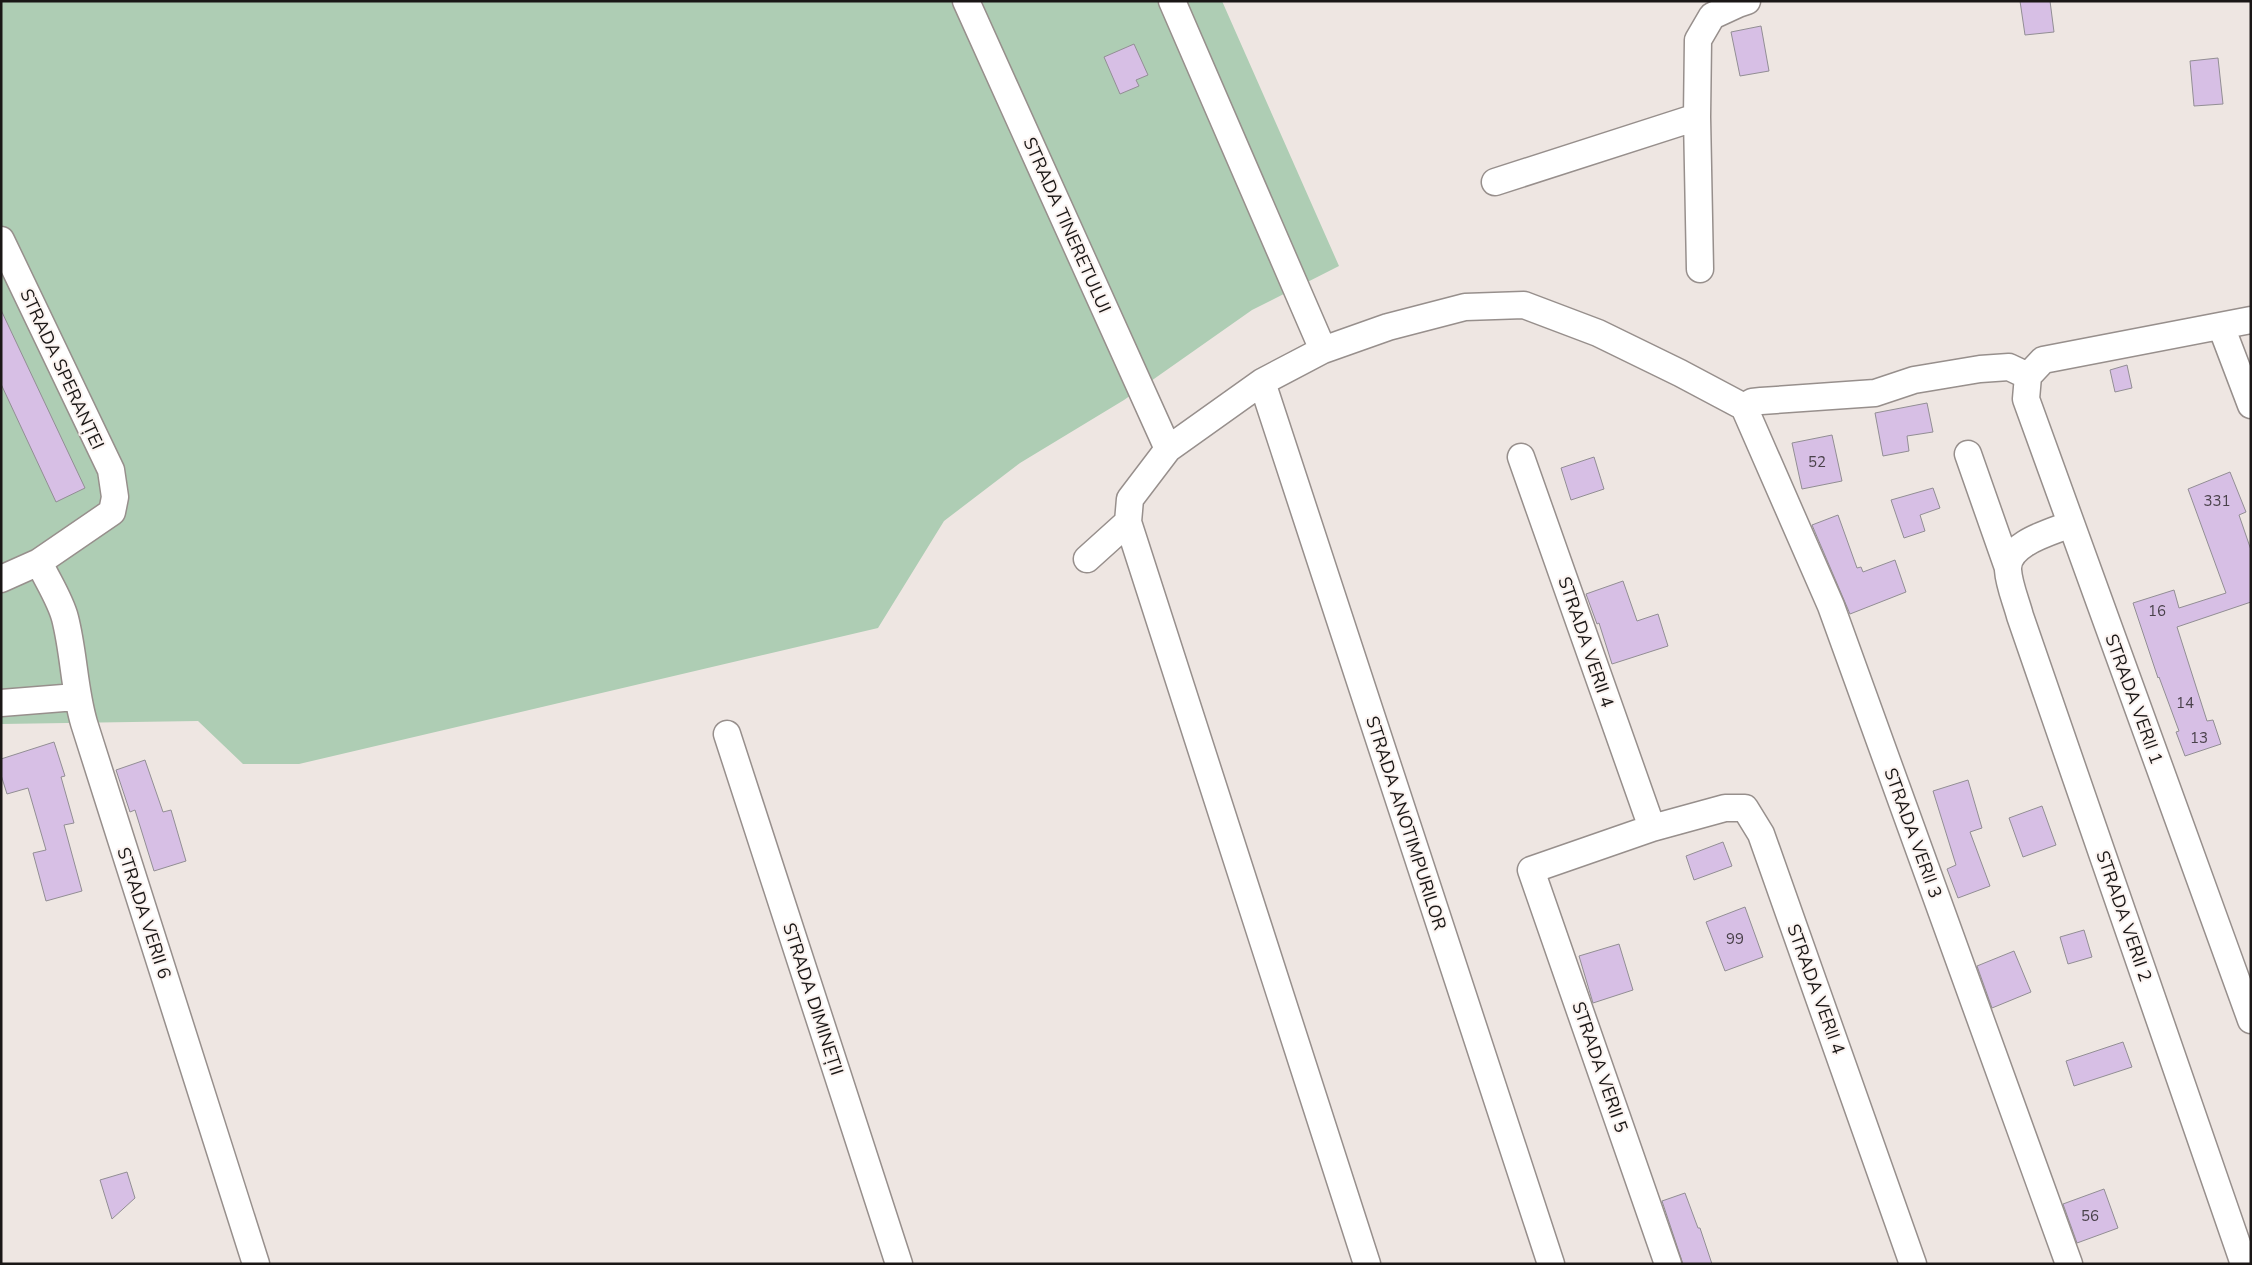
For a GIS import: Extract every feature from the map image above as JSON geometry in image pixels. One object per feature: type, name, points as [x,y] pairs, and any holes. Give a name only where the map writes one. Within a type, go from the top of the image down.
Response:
[{"type":"street","name":"STRADA TINERETULUI","points":[[966,1],[1168,450]]},
{"type":"street","points":[[1172,1],[1323,350]]},
{"type":"street","points":[[1700,269],[1697,117],[1698,40],[1712,16],[1747,1]]},
{"type":"street","points":[[1495,182],[1697,117]]},
{"type":"street","name":"STRADA SPERANȚEI","points":[[1,240],[111,470],[115,497],[112,512],[39,562]]},
{"type":"street","points":[[1367,1264],[1128,522],[1130,499],[1168,450],[1262,382],[1323,350],[1388,326],[1465,306],[1524,305],[1598,333],[1680,373],[1744,408],[1752,402],[1760,400],[1875,393],[1914,380],[1980,369],[2009,367],[2028,376],[2043,360],[2251,321]]},
{"type":"street","points":[[2233,356],[2251,321]]},
{"type":"street","points":[[2221,326],[2251,405]]},
{"type":"street","name":"STRADA VERII 1","points":[[2028,376],[2026,399],[2251,1020]]},
{"type":"street","name":"STRADA ANOTIMPURILOR","points":[[1262,382],[1551,1264]]},
{"type":"street","name":"STRADA VERII 3","points":[[1744,408],[1831,606],[2069,1264]]},
{"type":"street","name":"STRADA VERII 2","points":[[1968,454],[2008,568],[2020,616],[2244,1264]]},
{"type":"street","name":"STRADA VERII 4","points":[[1521,457],[1652,828]]},
{"type":"street","points":[[1087,559],[1128,522]]},
{"type":"street","points":[[2008,568],[2014,552],[2023,543],[2071,524]]},
{"type":"street","points":[[1,578],[39,562]]},
{"type":"street","name":"STRADA VERII 6","points":[[39,562],[65,615],[72,650],[76,697],[256,1264]]},
{"type":"street","points":[[1,703],[76,697]]},
{"type":"street","name":"STRADA DIMINEȚII","points":[[727,734],[900,1264]]},
{"type":"street","name":"STRADA VERII 4","points":[[1531,870],[1652,828],[1725,808],[1745,808],[1761,834],[1913,1264]]},
{"type":"street","name":"STRADA VERII 5","points":[[1531,870],[1668,1264]]},
{"type":"green space","points":[[1,1],[1222,1],[1339,266],[1252,310],[1124,400],[1020,463],[944,521],[878,628],[299,764],[243,764],[198,721],[1,724]]},
{"type":"building","points":[[2020,1],[2050,1],[2054,32],[2025,35]]},
{"type":"building","points":[[1761,26],[1769,71],[1740,76],[1731,32]]},
{"type":"building","points":[[1134,44],[1148,75],[1136,80],[1139,86],[1120,94],[1104,57]]},
{"type":"building","points":[[2218,58],[2223,104],[2194,106],[2190,61]]},
{"type":"building","points":[[1,310],[85,488],[56,502],[1,384]]},
{"type":"building","points":[[2127,365],[2132,388],[2115,392],[2110,370]]},
{"type":"building","points":[[1927,403],[1933,432],[1907,436],[1909,451],[1883,456],[1875,413]]},
{"type":"building","points":[[1832,435],[1842,481],[1802,489],[1792,443]]},
{"type":"building","points":[[1594,457],[1604,489],[1571,500],[1561,468]]},
{"type":"building","points":[[2230,472],[2246,512],[2239,515],[2251,550],[2251,602],[2177,627],[2207,721],[2213,720],[2221,744],[2185,756],[2176,732],[2179,731],[2158,678],[2133,603],[2174,590],[2179,608],[2226,593],[2188,489]]},
{"type":"building","points":[[1933,488],[1940,508],[1920,515],[1925,531],[1904,538],[1891,500]]},
{"type":"building","points":[[1838,515],[1857,568],[1861,567],[1863,572],[1895,560],[1906,592],[1850,614],[1812,525]]},
{"type":"building","points":[[1623,581],[1637,621],[1658,614],[1668,646],[1612,664],[1599,623],[1597,624],[1586,594]]},
{"type":"building","points":[[54,742],[65,776],[61,777],[74,823],[64,825],[82,891],[46,901],[33,853],[46,850],[28,788],[7,794],[1,775],[1,759]]},
{"type":"building","points":[[145,760],[163,812],[171,810],[186,861],[154,871],[135,810],[130,812],[116,770]]},
{"type":"building","points":[[1968,780],[1982,828],[1970,832],[1990,886],[1958,898],[1947,869],[1956,865],[1933,791]]},
{"type":"building","points":[[2042,806],[2056,845],[2023,857],[2009,818]]},
{"type":"building","points":[[1723,842],[1732,866],[1694,880],[1686,856]]},
{"type":"building","points":[[1745,907],[1763,957],[1725,971],[1706,922]]},
{"type":"building","points":[[2084,930],[2092,957],[2068,964],[2060,937]]},
{"type":"building","points":[[1619,944],[1633,990],[1593,1003],[1579,956]]},
{"type":"building","points":[[2014,951],[2031,992],[1992,1008],[1977,966]]},
{"type":"building","points":[[2123,1042],[2132,1067],[2074,1086],[2066,1061]]},
{"type":"building","points":[[127,1172],[135,1198],[112,1219],[100,1180]]},
{"type":"building","points":[[2104,1189],[2118,1228],[2077,1243],[2063,1204]]},
{"type":"building","points":[[1685,1193],[1698,1228],[1700,1228],[1712,1264],[1683,1264],[1662,1201]]}]
